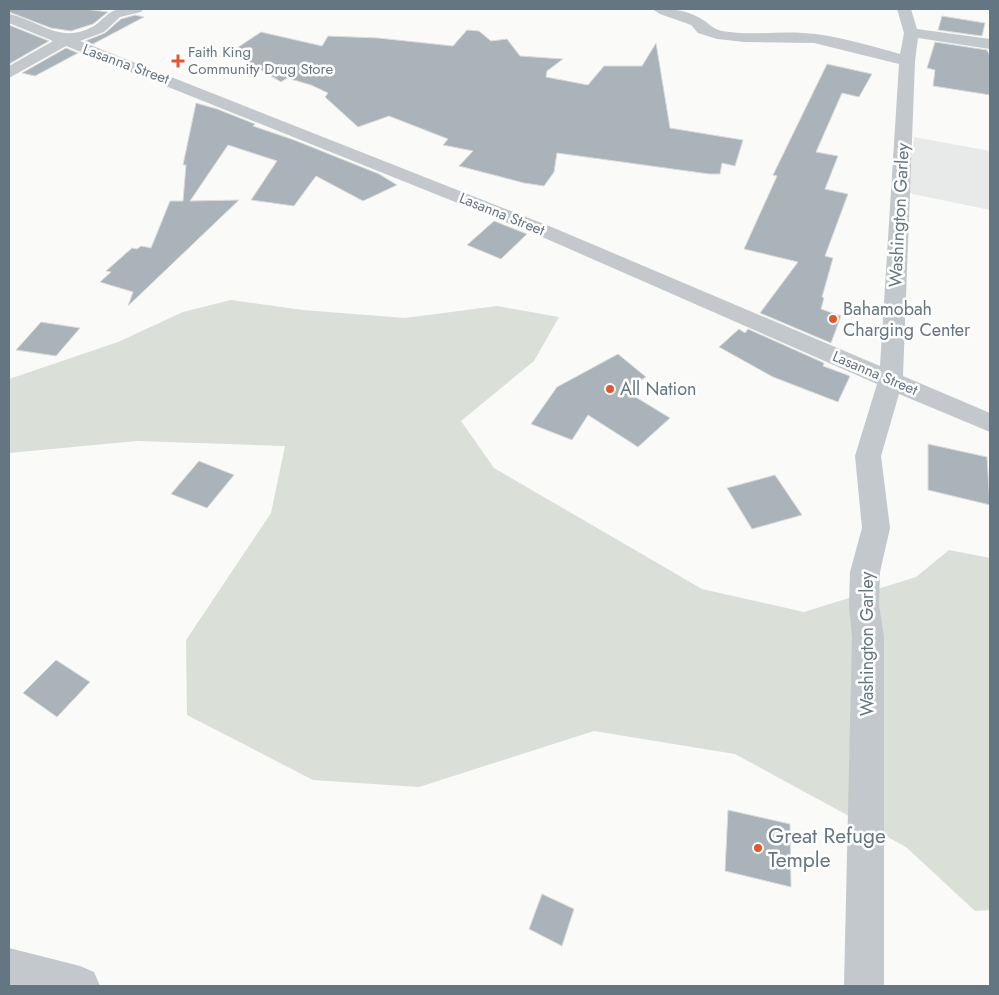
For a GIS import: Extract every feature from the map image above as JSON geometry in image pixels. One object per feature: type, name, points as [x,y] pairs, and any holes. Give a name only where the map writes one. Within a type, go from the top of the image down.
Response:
[{"type":"street","points":[[9,73],[64,41],[99,29],[115,14],[136,9]]},
{"type":"street","points":[[659,9],[671,15],[694,19],[702,24],[704,30],[715,35],[728,37],[814,38],[908,61]]},
{"type":"street","name":"Lasanna Street","points":[[9,18],[547,232],[990,423]]},
{"type":"street","points":[[908,21],[990,44]]},
{"type":"street","name":"Washington Garley","points":[[864,986],[868,637],[864,605],[865,572],[876,528],[868,456],[891,380],[908,61],[908,21]]},
{"type":"street","points":[[9,968],[80,986]]},
{"type":"shaded area","points":[[914,137],[990,151],[990,210],[908,193]]},
{"type":"shaded area","points":[[231,300],[303,310],[405,318],[497,306],[559,317],[534,361],[461,421],[494,468],[702,589],[804,612],[916,577],[949,550],[990,558],[990,910],[975,911],[906,847],[735,754],[594,731],[419,787],[313,780],[187,715],[186,640],[271,513],[285,446],[137,441],[9,453],[9,379],[118,342],[183,312]]},
{"type":"building","points":[[9,9],[85,9],[108,12],[93,24],[71,31],[51,28],[9,12]]},
{"type":"building","points":[[135,15],[144,17],[93,44],[85,41],[105,33],[121,19]]},
{"type":"building","points":[[942,16],[985,23],[982,36],[938,30]]},
{"type":"building","points":[[9,25],[49,41],[9,64]]},
{"type":"building","points":[[467,30],[479,31],[491,41],[507,39],[520,56],[563,59],[547,71],[546,77],[588,85],[604,66],[642,66],[656,43],[670,128],[743,140],[735,166],[722,163],[720,174],[709,174],[557,153],[554,172],[544,186],[524,183],[459,166],[473,151],[443,145],[448,139],[389,116],[358,127],[325,97],[328,93],[311,85],[287,78],[281,82],[231,52],[261,32],[322,46],[328,36],[378,38],[453,46]]},
{"type":"building","points":[[935,42],[987,50],[990,56],[990,95],[933,86],[935,70],[927,68]]},
{"type":"building","points":[[66,48],[78,53],[35,76],[22,73]]},
{"type":"building","points":[[827,64],[872,74],[859,97],[842,93],[816,152],[838,156],[825,189],[848,194],[825,256],[833,258],[822,297],[824,298],[821,309],[841,316],[831,343],[760,313],[798,262],[744,249],[777,176],[773,175]]},
{"type":"building","points":[[196,103],[217,109],[255,124],[253,126],[294,140],[379,174],[397,185],[363,201],[316,176],[294,206],[251,200],[277,161],[228,145],[190,201],[239,200],[128,306],[133,292],[100,282],[111,272],[106,271],[132,248],[137,249],[141,246],[151,248],[170,201],[183,201],[186,165],[183,165]]},
{"type":"building","points":[[494,221],[527,234],[501,259],[467,245]]},
{"type":"building","points":[[41,322],[80,328],[56,356],[16,350]]},
{"type":"building","points":[[739,329],[745,333],[748,329],[824,363],[823,366],[850,376],[838,402],[773,377],[719,347]]},
{"type":"building","points":[[618,354],[646,377],[624,390],[670,418],[638,447],[588,415],[572,440],[531,424],[557,387]]},
{"type":"building","points":[[928,444],[987,457],[990,505],[928,490]]},
{"type":"building","points":[[199,461],[234,475],[207,508],[171,494]]},
{"type":"building","points":[[775,475],[802,515],[752,529],[727,488]]},
{"type":"building","points":[[56,660],[90,682],[57,717],[23,693]]},
{"type":"building","name":"Great Refuge Temple","points":[[728,810],[790,824],[791,887],[725,871]]},
{"type":"building","points":[[542,894],[574,909],[562,946],[529,929]]},
{"type":"place","name":"Faith King Community Drug Store","points":[[178,61]]},
{"type":"place","name":"Bahamobah Charging Center","points":[[833,319]]},
{"type":"place","name":"All Nation","points":[[610,389]]},
{"type":"place","name":"Great Refuge Temple","points":[[758,848]]}]
